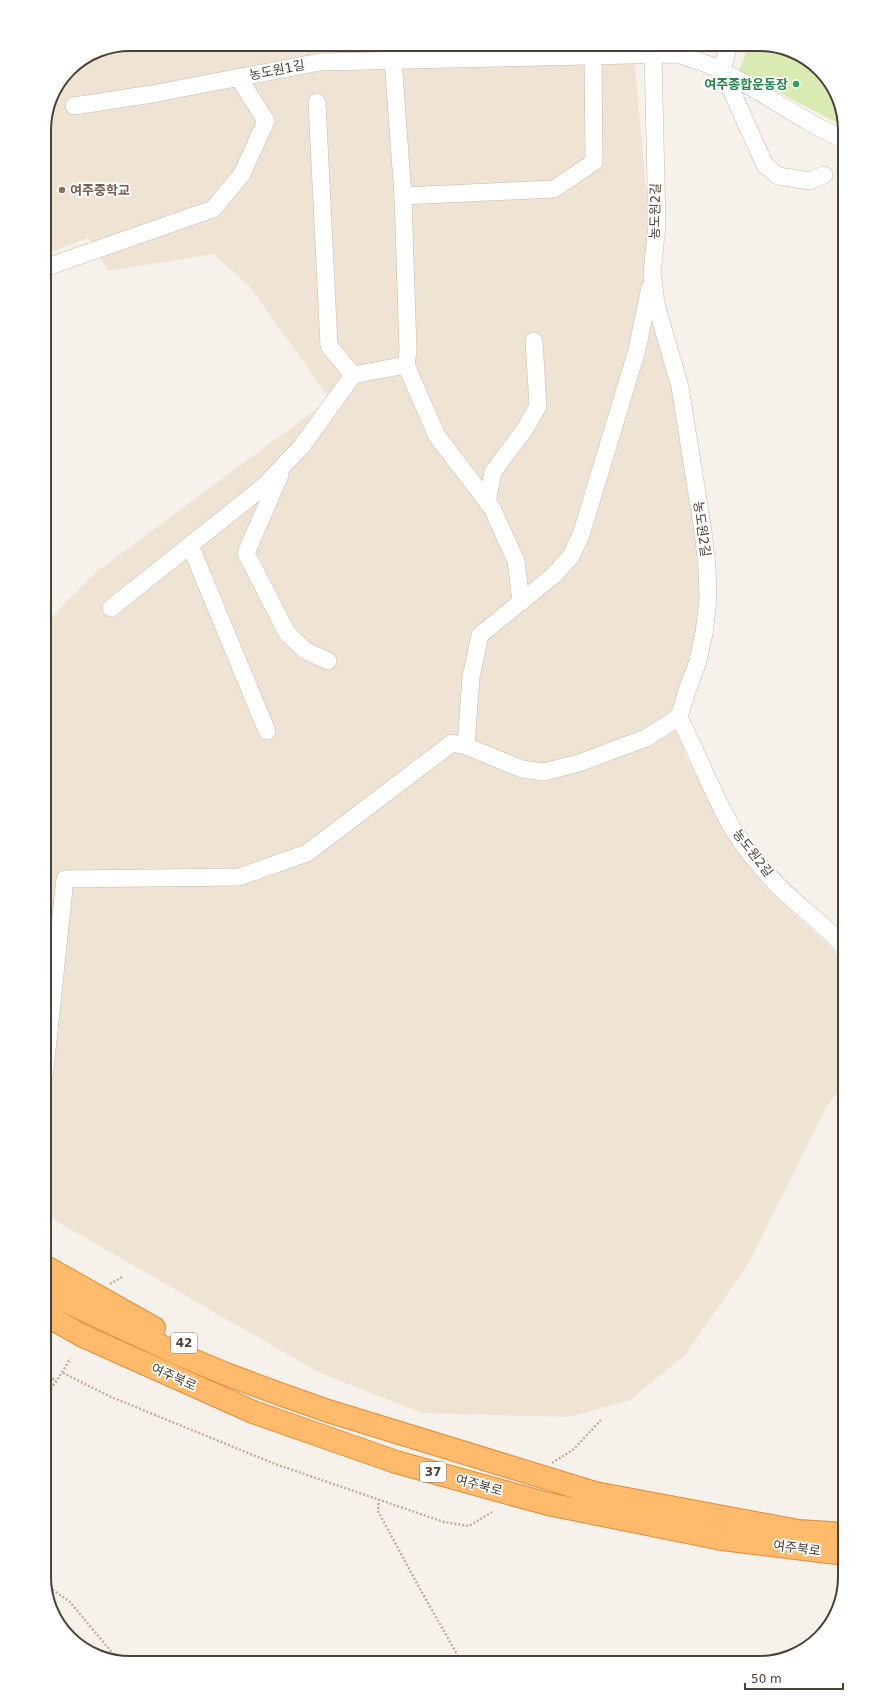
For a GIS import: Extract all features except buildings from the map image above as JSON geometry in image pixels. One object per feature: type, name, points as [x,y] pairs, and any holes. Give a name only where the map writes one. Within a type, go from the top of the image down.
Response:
[{"type":"highway","name":"42","points":[[51,1270],[152,1327],[242,1373],[328,1411]]},
{"type":"highway","name":"여주북로","points":[[51,1294],[101,1319],[226,1374],[328,1411],[595,1493],[798,1531],[838,1534]]},
{"type":"highway","name":"여주북로","points":[[51,1318],[83,1336],[253,1412],[396,1462],[563,1507],[722,1539],[838,1553]]},
{"type":"street","name":"농도원1길","points":[[74,106],[152,94],[320,62],[393,60],[538,51]]},
{"type":"street","name":"농도원1길","points":[[562,51],[593,55],[676,54],[698,60],[722,70],[826,132],[838,137]]},
{"type":"street","points":[[727,51],[722,70],[765,165],[778,176],[809,181],[824,175]]},
{"type":"street","name":"농도원2길","points":[[653,54],[657,225],[652,273],[656,304],[680,387],[703,531],[708,600],[704,633],[698,661],[679,717],[693,745],[702,769],[731,825],[769,876],[791,898],[838,940]]},
{"type":"street","points":[[403,196],[554,189],[594,162],[593,55]]},
{"type":"street","points":[[393,60],[403,196],[408,351],[406,365],[438,436],[492,508],[516,561],[521,602]]},
{"type":"street","points":[[51,266],[213,209],[242,174],[266,121],[238,77]]},
{"type":"street","points":[[317,102],[329,346],[354,375]]},
{"type":"street","points":[[466,746],[471,677],[480,635],[554,575],[571,556],[581,535],[637,350],[652,273]]},
{"type":"street","points":[[487,502],[493,472],[525,429],[538,406],[534,340]]},
{"type":"street","points":[[110,608],[263,487],[302,446],[354,375],[406,365]]},
{"type":"street","points":[[285,464],[246,553],[287,632],[306,651],[328,661]]},
{"type":"street","points":[[190,545],[267,731]]},
{"type":"street","points":[[51,1012],[65,879],[239,877],[308,853],[452,743],[466,746],[522,769],[544,772],[579,763],[646,738],[679,717]]},
{"type":"path","points":[[51,1387],[62,1373],[70,1358]]},
{"type":"path","points":[[62,1373],[111,1397],[275,1464],[444,1522],[469,1526],[492,1512]]},
{"type":"path","points":[[51,1376],[55,1380]]},
{"type":"path","points":[[547,1466],[574,1449],[601,1420]]},
{"type":"path","points":[[379,1499],[378,1511],[458,1656]]},
{"type":"path","points":[[52,1589],[70,1602],[113,1654]]},
{"type":"shaded area","points":[[130,51],[634,51],[647,201],[651,314],[675,390],[700,569],[699,616],[688,678],[684,753],[731,842],[763,885],[833,949],[838,956],[838,1091],[826,1108],[750,1261],[685,1355],[630,1400],[570,1417],[422,1413],[320,1373],[51,1218],[51,618],[96,572],[330,399],[250,287],[214,254],[108,271],[88,238],[51,252],[51,125],[55,104],[67,82],[86,64],[104,55]]},
{"type":"green space","name":"여주종합운동장","points":[[746,51],[764,51],[785,55],[794,59],[803,64],[822,82],[834,104],[837,123],[739,71]]},
{"type":"place","name":"여주종합운동장","points":[[796,84]]},
{"type":"place","name":"여주중학교","points":[[62,190]]}]
